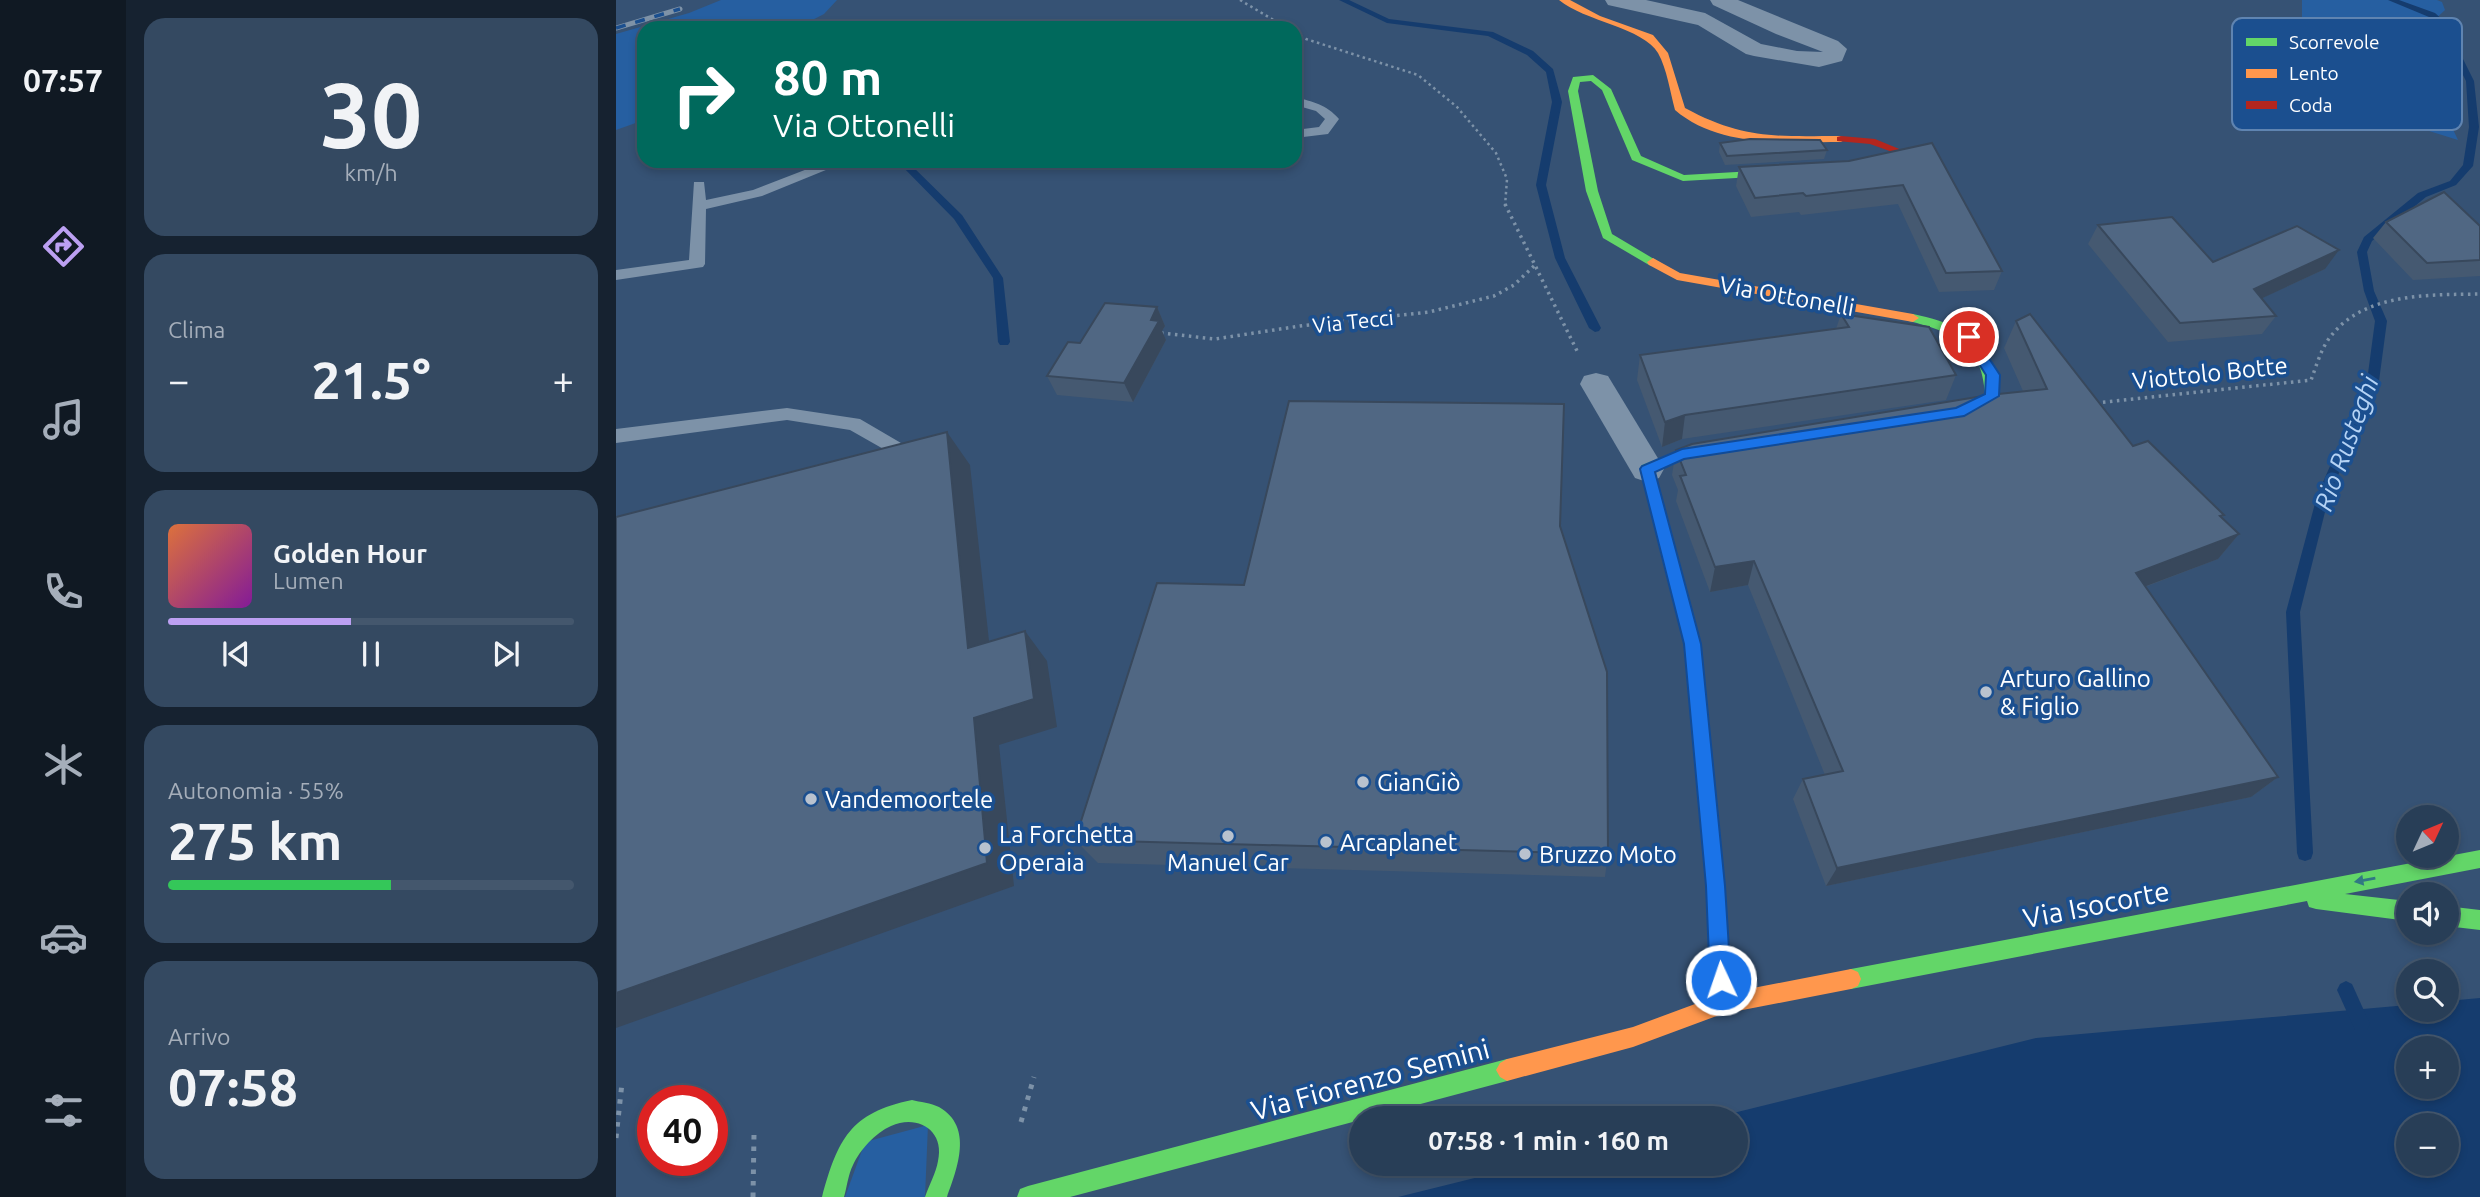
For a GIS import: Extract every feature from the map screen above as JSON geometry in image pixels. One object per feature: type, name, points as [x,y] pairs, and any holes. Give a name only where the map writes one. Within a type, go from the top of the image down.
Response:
[{"type":"street","points":[[1563,0],[1597,18],[1650,37],[1663,53],[1680,110],[1705,124],[1743,138],[1784,141],[1856,140],[1892,144],[1904,153],[1900,159],[1844,169]]},
{"type":"street","points":[[1616,0],[1705,20],[1754,49],[1797,58],[1819,60],[1833,57],[1835,49],[1823,41],[1803,37],[1759,20],[1721,0]]},
{"type":"street","name":"Via Ottonelli","points":[[1804,171],[1683,178],[1636,158],[1599,79],[1588,76],[1576,79],[1573,91],[1592,191],[1607,236],[1677,276],[1927,320],[1969,337],[1993,375],[1992,396],[1959,413],[1933,417]]},
{"type":"street","points":[[1596,384],[1647,469],[1693,644],[1715,886],[1722,1004]]},
{"type":"street","points":[[1647,469],[1682,455],[1748,445]]},
{"type":"street","name":"Via Isocorte","points":[[1722,1004],[2279,895],[2480,859]]},
{"type":"street","points":[[2279,895],[2396,910]]},
{"type":"street","points":[[2459,918],[2480,920]]},
{"type":"street","name":"Via Fiorenzo Semini","points":[[1028,1197],[1633,1037],[1722,1004]]},
{"type":"street","points":[[832,1197],[832,1182],[846,1150],[870,1126],[898,1111],[925,1110],[944,1124],[952,1147],[951,1181],[936,1197]]},
{"type":"lane","points":[[1302,103],[1321,108],[1332,120],[1323,131],[1302,133]]},
{"type":"lane","points":[[699,206],[757,193],[823,168]]},
{"type":"lane","points":[[616,275],[697,264],[699,185]]},
{"type":"lane","points":[[616,436],[787,414],[854,424],[894,448]]},
{"type":"path","points":[[1240,0],[1275,21]]},
{"type":"path","points":[[1302,37],[1418,75],[1457,107],[1496,153],[1507,179],[1505,208],[1596,384]]},
{"type":"path","name":"Via Tecci","points":[[1161,332],[1215,339],[1300,326],[1429,312],[1494,296],[1514,285],[1534,266]]},
{"type":"path","name":"Viottolo Botte","points":[[2089,403],[2311,380],[2330,336],[2367,306],[2421,295],[2480,294]]},
{"type":"path","points":[[1021,1122],[1034,1077]]},
{"type":"path","points":[[616,1138],[622,1083]]},
{"type":"path","points":[[753,1197],[754,1134]]},
{"type":"shaded area","points":[[721,0],[837,0],[824,14],[810,21],[661,21]]},
{"type":"shaded area","points":[[2302,0],[2437,0],[2442,2],[2445,10],[2436,18],[2302,18]]},
{"type":"shaded area","points":[[637,28],[637,122],[616,130],[616,34]]},
{"type":"shaded area","points":[[2426,130],[2453,130],[2458,140]]},
{"type":"shaded area","points":[[2480,998],[2480,1197],[1398,1197],[1483,1176],[1748,1176],[1748,1109],[2036,1038],[2396,1006],[2396,1022],[2459,1022],[2459,1000]]},
{"type":"shaded area","points":[[928,1125],[925,1197],[845,1197],[865,1142]]},
{"type":"building","points":[[1750,139],[1820,140],[1827,150],[1727,156],[1720,143]]},
{"type":"building","points":[[1932,143],[2002,271],[1946,273],[1903,185],[1806,196],[1803,193],[1755,198],[1739,167],[1849,161]]},
{"type":"building","points":[[2444,192],[2480,226],[2480,260],[2427,263],[2386,222]]},
{"type":"building","points":[[2172,217],[2213,262],[2297,226],[2339,250],[2254,289],[2276,316],[2180,323],[2098,225]]},
{"type":"building","points":[[1105,303],[1157,307],[1151,320],[1159,321],[1124,383],[1047,376],[1068,342],[1080,343]]},
{"type":"building","points":[[1841,314],[1929,327],[1956,375],[1685,415],[1665,422],[1640,355],[1849,327]]},
{"type":"building","name":"Arturo Gallino & Figlio","points":[[2030,314],[2133,446],[2148,441],[2224,515],[2220,516],[2239,534],[2136,573],[2278,777],[1837,868],[1803,779],[1843,771],[1754,561],[1715,567],[1680,476],[1686,475],[1676,450],[1692,444],[1989,395],[2047,389],[2016,321]]},
{"type":"building","name":"GianGiò","points":[[1289,401],[1564,404],[1560,526],[1607,672],[1608,854],[1075,840],[1157,583],[1244,585]]},
{"type":"building","name":"Vandemoortele","points":[[947,432],[968,648],[1025,631],[1034,699],[974,718],[987,863],[616,993],[616,517]]},
{"type":"waterway","points":[[1343,0],[1387,21],[1490,34],[1530,53],[1550,71],[1557,102],[1541,185],[1560,258],[1595,328]]},
{"type":"waterway","name":"Rio Rusteghi","points":[[2392,0],[2435,18]]},
{"type":"waterway","name":"Rio Rusteghi","points":[[2305,853],[2293,612],[2323,496],[2373,381],[2381,321],[2369,291],[2362,252],[2368,239],[2422,195],[2453,183],[2468,166],[2474,127],[2470,81],[2462,65]]},
{"type":"waterway","points":[[909,168],[958,217],[998,278],[1004,342]]},
{"type":"waterway","points":[[2346,990],[2361,1024]]},
{"type":"railway","points":[[640,21],[680,9]]},
{"type":"railway","points":[[616,28],[637,22]]},
{"type":"traffic: fast","points":[[1653,262],[1607,236],[1592,191],[1573,91],[1576,79],[1593,78],[1606,89],[1636,158],[1683,178],[1789,172]]},
{"type":"traffic: fast","points":[[1913,318],[1929,321],[1958,333],[1970,341],[1987,364],[1992,396],[1959,413],[1945,415]]},
{"type":"traffic: fast","points":[[1722,1004],[1715,886],[1693,644],[1647,469],[1682,455],[1726,448]]},
{"type":"traffic: fast","points":[[1851,979],[2480,859]]},
{"type":"traffic: fast","points":[[2316,900],[2396,910]]},
{"type":"traffic: fast","points":[[2459,918],[2480,920]]},
{"type":"traffic: fast","points":[[1028,1197],[1507,1070]]},
{"type":"traffic: fast","points":[[833,1197],[843,1159],[862,1132],[887,1116],[912,1111],[934,1116],[948,1132],[950,1159],[936,1197]]},
{"type":"traffic: slow","points":[[1563,0],[1597,18],[1650,37],[1663,53],[1680,110],[1702,122],[1722,130],[1759,138],[1841,139]]},
{"type":"traffic: slow","points":[[1653,262],[1677,276],[1913,318]]},
{"type":"traffic: slow","points":[[1507,1070],[1633,1037],[1722,1004],[1851,979]]},
{"type":"traffic: jam","points":[[1841,139],[1871,141],[1904,153],[1900,159],[1862,166]]},
{"type":"place","name":"Arturo Gallino & Figlio","points":[[1986,692]]},
{"type":"place","name":"GianGiò","points":[[1363,782]]},
{"type":"place","name":"Vandemoortele","points":[[811,799]]},
{"type":"place","name":"Manuel Car","points":[[1228,836]]},
{"type":"place","name":"Arcaplanet","points":[[1326,842]]},
{"type":"place","name":"La Forchetta Operaia","points":[[985,848]]},
{"type":"place","name":"Bruzzo Moto","points":[[1525,854]]},
{"type":"route","points":[[1721,980],[1693,644],[1647,469],[1682,455],[1959,413],[1992,396],[1993,375],[1969,337]]}]
